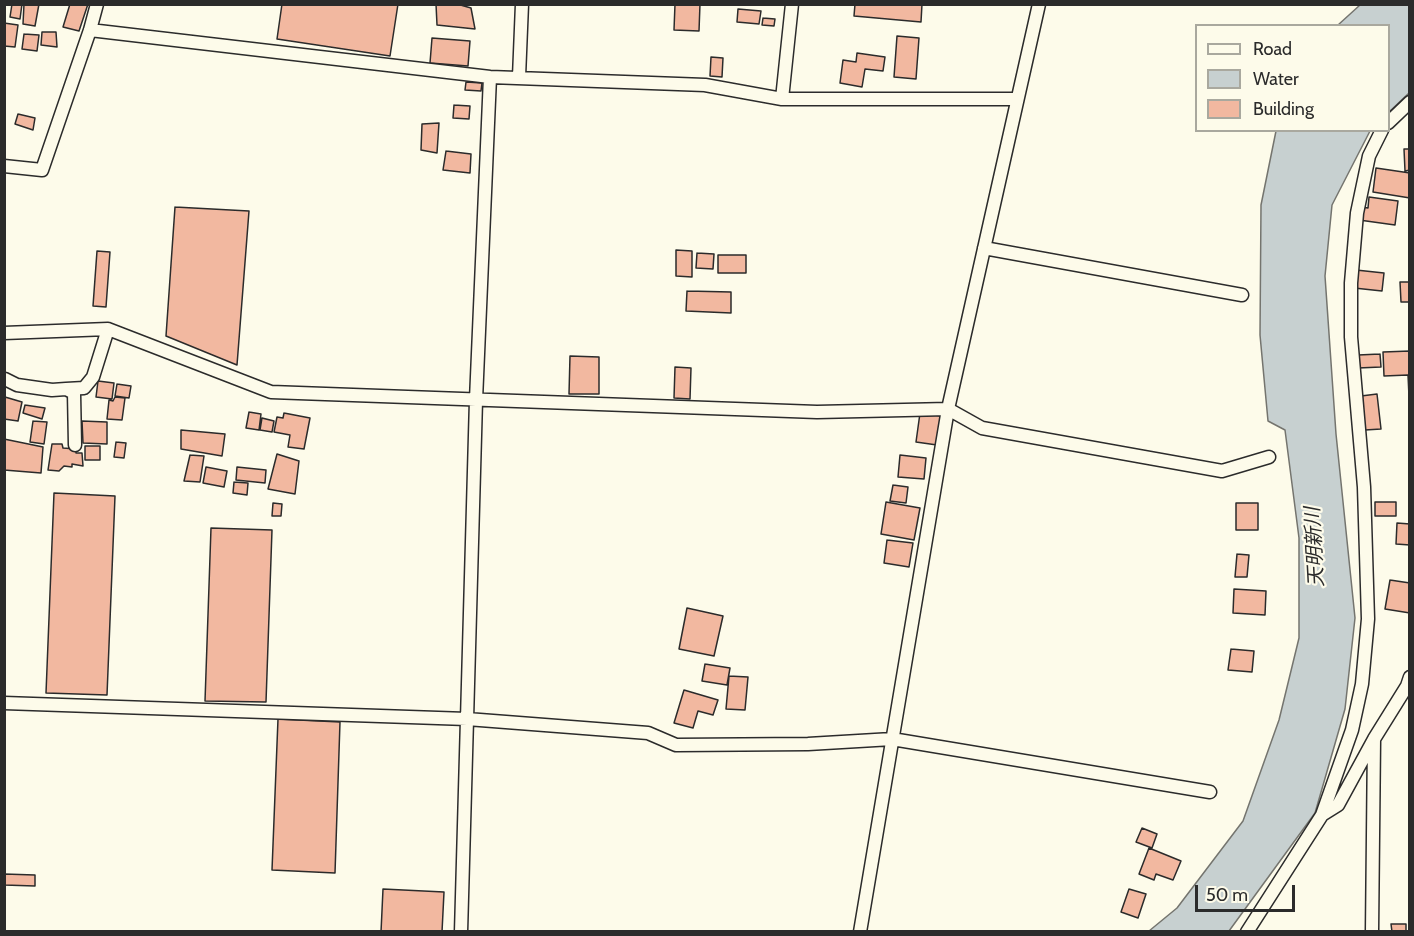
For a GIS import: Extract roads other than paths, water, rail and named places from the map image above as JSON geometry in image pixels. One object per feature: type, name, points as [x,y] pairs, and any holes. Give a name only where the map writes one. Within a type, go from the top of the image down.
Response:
[{"type":"street","points":[[4,166],[42,170],[97,4]]},
{"type":"street","points":[[519,77],[522,4]]},
{"type":"street","points":[[782,99],[792,4]]},
{"type":"street","points":[[860,932],[948,409],[1039,4]]},
{"type":"street","points":[[90,30],[490,77],[705,85],[782,99],[1017,99]]},
{"type":"street","points":[[461,932],[476,400],[490,77]]},
{"type":"street","points":[[1390,122],[1410,102]]},
{"type":"street","points":[[1247,932],[1322,815],[1352,730],[1362,684],[1368,619],[1364,487],[1351,337],[1351,283],[1357,213],[1369,156],[1382,132]]},
{"type":"street","points":[[984,248],[1242,295]]},
{"type":"street","points":[[5,379],[17,385],[52,390],[84,388],[93,377],[108,329]]},
{"type":"street","points":[[4,333],[108,329],[271,392],[817,412],[948,409],[982,428],[1222,471],[1269,457]]},
{"type":"street","points":[[66,389],[74,393],[75,445]]},
{"type":"street","points":[[1322,815],[1338,805],[1374,739],[1409,683]]},
{"type":"street","points":[[4,703],[467,719],[648,733],[676,745],[808,744],[892,739],[1210,792]]},
{"type":"street","points":[[1372,932],[1374,739]]},
{"type":"water","points":[[1360,5],[1409,5],[1409,93],[1390,111],[1390,24],[1339,24]]},
{"type":"water","name":"天明新川","points":[[1276,132],[1369,132],[1332,205],[1325,276],[1336,434],[1355,618],[1345,709],[1315,813],[1229,931],[1149,931],[1177,908],[1243,821],[1279,720],[1299,638],[1299,538],[1285,430],[1268,421],[1260,335],[1261,205]]}]
